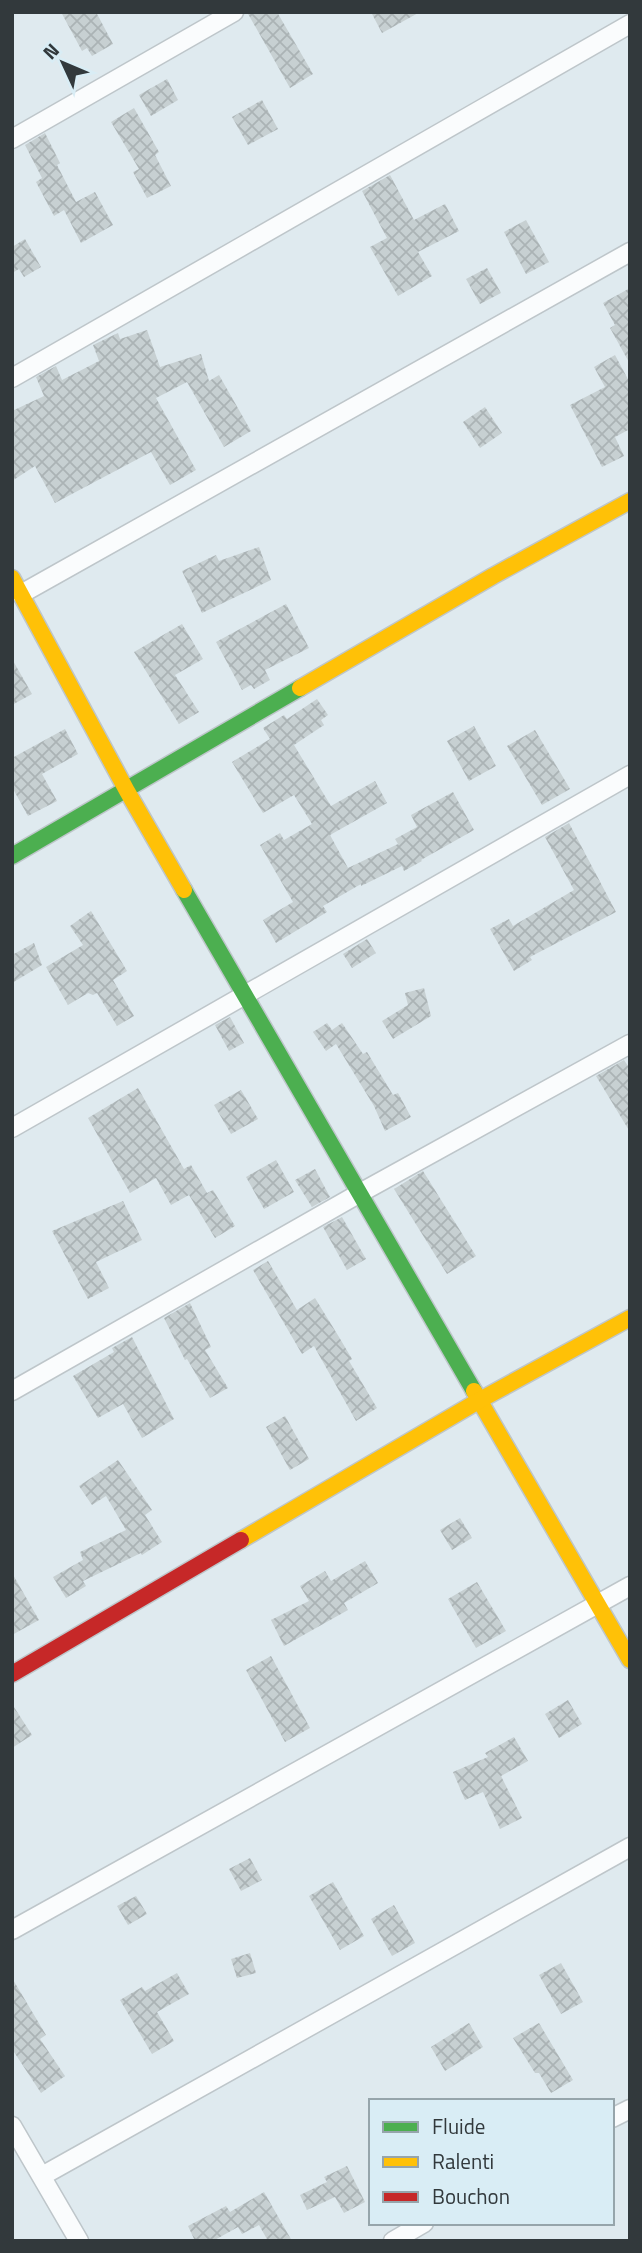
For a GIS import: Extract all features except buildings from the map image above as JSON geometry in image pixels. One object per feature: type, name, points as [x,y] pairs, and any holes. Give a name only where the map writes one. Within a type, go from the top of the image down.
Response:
[{"type":"street","points":[[12,139],[234,12]]},
{"type":"street","points":[[12,378],[630,24]]},
{"type":"street","points":[[21,594],[630,252]]},
{"type":"street","points":[[12,856],[493,576],[630,501]]},
{"type":"street","points":[[12,578],[127,791],[630,1660]]},
{"type":"street","points":[[12,1128],[630,775]]},
{"type":"street","points":[[12,1391],[360,1193],[630,1044]]},
{"type":"street","points":[[12,1674],[480,1401],[630,1318]]},
{"type":"street","points":[[12,1930],[630,1586]]},
{"type":"street","points":[[42,2176],[630,1847]]},
{"type":"street","points":[[614,2117],[630,2109]]},
{"type":"street","points":[[12,2126],[79,2241]]},
{"type":"street","points":[[393,2241],[421,2225]]},
{"type":"traffic: fast","points":[[12,856],[300,688]]},
{"type":"traffic: fast","points":[[184,890],[474,1391]]},
{"type":"traffic: slow","points":[[300,688],[493,576],[630,501]]},
{"type":"traffic: slow","points":[[12,578],[127,791],[184,890]]},
{"type":"traffic: slow","points":[[241,1540],[480,1400],[630,1318]]},
{"type":"traffic: slow","points":[[474,1391],[630,1660]]},
{"type":"traffic: jam","points":[[12,1674],[241,1540]]}]
